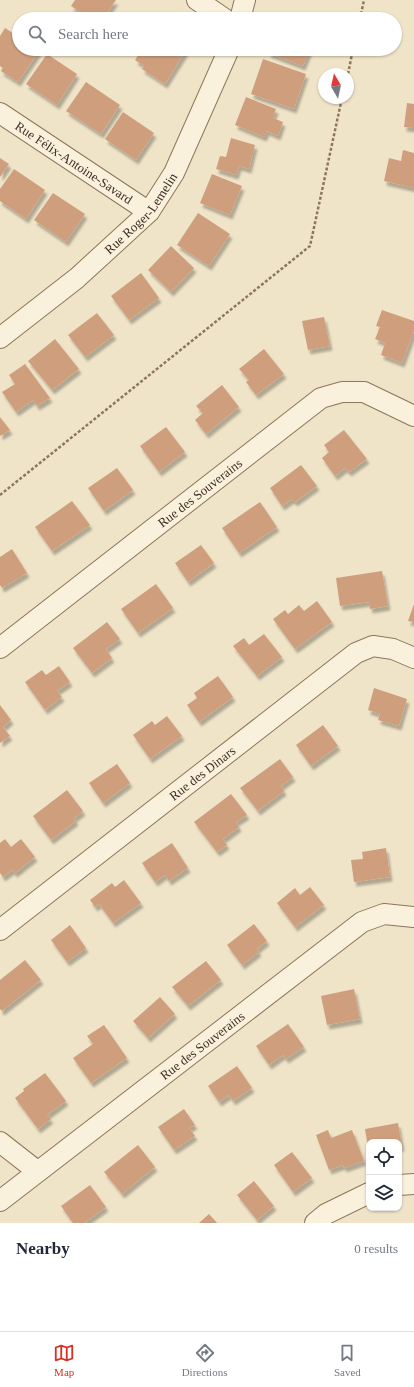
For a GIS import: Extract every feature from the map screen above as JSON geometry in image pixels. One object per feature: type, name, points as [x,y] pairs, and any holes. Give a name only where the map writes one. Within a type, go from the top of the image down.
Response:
[{"type":"street","points":[[197,0],[215,12]]},
{"type":"street","points":[[242,12],[245,0]]},
{"type":"street","name":"Rue Roger-Lemelin","points":[[0,338],[77,278],[149,212],[174,173],[226,56]]},
{"type":"street","name":"Rue Félix-Antoine-Savard","points":[[0,113],[149,212]]},
{"type":"street","name":"Rue des Souverains","points":[[0,648],[321,398],[342,392],[364,392],[414,416]]},
{"type":"street","name":"Rue des Dinars","points":[[0,930],[356,653],[373,646],[392,649],[414,658]]},
{"type":"street","name":"Rue des Souverains","points":[[0,1201],[362,922],[384,914],[414,917]]},
{"type":"street","points":[[0,1142],[37,1171]]},
{"type":"street","points":[[402,1185],[414,1184]]},
{"type":"street","points":[[315,1223],[326,1214],[366,1194]]},
{"type":"path","points":[[361,12],[364,0]]},
{"type":"path","points":[[349,68],[352,56]]},
{"type":"path","points":[[0,495],[310,246],[341,104]]},
{"type":"building","points":[[75,0],[116,0],[108,12],[80,12],[71,6]]},
{"type":"building","points":[[5,28],[12,32],[12,56],[36,56],[18,82],[1,71],[3,68],[0,66],[0,36]]},
{"type":"building","points":[[46,56],[50,56],[77,74],[57,105],[26,84]]},
{"type":"building","points":[[138,56],[183,56],[165,84],[142,69],[144,66],[135,60]]},
{"type":"building","points":[[276,56],[307,56],[303,66]]},
{"type":"building","points":[[263,59],[306,74],[294,109],[251,94]]},
{"type":"building","points":[[86,82],[120,105],[101,134],[66,111]]},
{"type":"building","points":[[246,97],[276,109],[273,118],[283,122],[278,136],[267,131],[264,137],[235,125]]},
{"type":"building","points":[[407,103],[414,104],[414,128],[404,127]]},
{"type":"building","points":[[123,112],[154,133],[136,160],[105,139]]},
{"type":"building","points":[[231,138],[255,145],[249,169],[239,166],[236,175],[216,169],[220,156],[226,157]]},
{"type":"building","points":[[403,150],[414,153],[414,188],[384,181],[389,158],[401,161]]},
{"type":"building","points":[[0,158],[9,164],[0,177]]},
{"type":"building","points":[[14,169],[45,190],[26,219],[0,201],[0,189]]},
{"type":"building","points":[[212,174],[242,186],[230,215],[200,203]]},
{"type":"building","points":[[53,193],[85,214],[66,242],[34,220]]},
{"type":"building","points":[[198,213],[230,234],[209,266],[177,245]]},
{"type":"building","points":[[171,246],[194,268],[171,292],[148,270]]},
{"type":"building","points":[[141,273],[159,298],[129,320],[111,296]]},
{"type":"building","points":[[382,310],[414,321],[414,331],[402,363],[381,355],[385,343],[375,339],[380,327],[376,326]]},
{"type":"building","points":[[97,313],[114,335],[85,357],[68,335]]},
{"type":"building","points":[[324,317],[330,346],[308,350],[302,321]]},
{"type":"building","points":[[55,339],[79,369],[52,390],[28,361]]},
{"type":"building","points":[[264,349],[284,374],[256,395],[246,382],[249,380],[239,369]]},
{"type":"building","points":[[25,364],[50,398],[37,406],[33,400],[16,412],[2,392],[15,384],[9,375]]},
{"type":"building","points":[[222,385],[239,407],[206,434],[195,420],[203,413],[196,406]]},
{"type":"building","points":[[0,417],[10,430],[0,436]]},
{"type":"building","points":[[166,427],[185,452],[159,472],[140,446]]},
{"type":"building","points":[[344,430],[367,459],[349,472],[345,468],[335,476],[322,458],[329,452],[324,445]]},
{"type":"building","points":[[301,465],[317,486],[295,502],[292,499],[282,506],[270,488]]},
{"type":"building","points":[[117,468],[133,490],[104,511],[88,488]]},
{"type":"building","points":[[72,501],[90,525],[52,551],[35,527]]},
{"type":"building","points":[[260,502],[277,527],[239,553],[222,528]]},
{"type":"building","points":[[201,545],[214,563],[188,582],[175,563]]},
{"type":"building","points":[[12,549],[27,573],[2,588],[0,585],[0,557]]},
{"type":"building","points":[[382,571],[388,606],[370,609],[369,602],[340,606],[336,578]]},
{"type":"building","points":[[156,584],[173,608],[138,633],[121,609]]},
{"type":"building","points":[[317,601],[332,622],[295,649],[273,619],[285,610],[288,614],[299,605],[304,611]]},
{"type":"building","points":[[414,604],[414,622],[408,621]]},
{"type":"building","points":[[107,622],[120,639],[106,649],[112,658],[92,673],[73,648]]},
{"type":"building","points":[[264,634],[282,657],[257,676],[233,646],[244,638],[249,645]]},
{"type":"building","points":[[59,666],[70,682],[57,691],[62,697],[45,710],[25,682],[42,670],[46,675]]},
{"type":"building","points":[[218,676],[233,697],[199,722],[187,705],[197,698],[194,693]]},
{"type":"building","points":[[374,688],[407,699],[399,726],[378,720],[380,714],[368,710]]},
{"type":"building","points":[[0,705],[11,720],[3,727],[10,736],[0,743]]},
{"type":"building","points":[[167,716],[182,736],[150,759],[133,735],[152,721],[155,725]]},
{"type":"building","points":[[323,725],[338,746],[311,766],[296,745]]},
{"type":"building","points":[[280,759],[293,777],[281,786],[284,791],[258,811],[240,788]]},
{"type":"building","points":[[117,764],[130,783],[103,803],[89,783]]},
{"type":"building","points":[[67,790],[83,811],[74,818],[76,821],[51,840],[33,816]]},
{"type":"building","points":[[231,794],[247,815],[236,822],[239,827],[223,839],[227,845],[217,852],[194,822]]},
{"type":"building","points":[[5,839],[11,847],[21,839],[35,857],[15,873],[12,870],[3,877],[0,873],[0,843]]},
{"type":"building","points":[[172,843],[188,868],[169,881],[165,875],[155,882],[142,863]]},
{"type":"building","points":[[386,848],[390,877],[354,882],[351,860],[363,859],[362,852]]},
{"type":"building","points":[[124,880],[141,903],[113,923],[99,904],[95,907],[90,900],[112,883],[115,887]]},
{"type":"building","points":[[310,887],[324,905],[295,927],[277,903],[295,888],[300,895]]},
{"type":"building","points":[[254,924],[267,941],[257,949],[259,952],[242,965],[227,945]]},
{"type":"building","points":[[70,925],[86,948],[67,962],[51,940]]},
{"type":"building","points":[[25,960],[41,980],[2,1011],[0,1009],[0,980]]},
{"type":"building","points":[[206,961],[221,980],[188,1006],[172,987]]},
{"type":"building","points":[[354,989],[360,1019],[327,1025],[321,996]]},
{"type":"building","points":[[160,997],[175,1014],[148,1038],[133,1021]]},
{"type":"building","points":[[288,1024],[304,1047],[286,1059],[283,1055],[269,1065],[256,1046]]},
{"type":"building","points":[[104,1025],[127,1058],[91,1083],[73,1058],[93,1044],[87,1036]]},
{"type":"building","points":[[237,1066],[252,1088],[233,1101],[229,1095],[219,1102],[208,1086]]},
{"type":"building","points":[[45,1073],[66,1101],[47,1115],[51,1119],[38,1129],[15,1098],[24,1091],[23,1089]]},
{"type":"building","points":[[184,1109],[195,1125],[189,1128],[195,1136],[174,1150],[158,1127]]},
{"type":"building","points":[[398,1123],[401,1139],[367,1139],[365,1129]]},
{"type":"building","points":[[328,1130],[331,1138],[352,1130],[364,1161],[344,1168],[343,1165],[329,1170],[316,1135]]},
{"type":"building","points":[[138,1145],[155,1167],[122,1194],[104,1172]]},
{"type":"building","points":[[292,1152],[312,1178],[293,1192],[274,1165]]},
{"type":"building","points":[[254,1181],[274,1206],[257,1220],[237,1195]]},
{"type":"building","points":[[90,1185],[106,1207],[84,1223],[73,1223],[61,1206]]},
{"type":"building","points":[[209,1214],[217,1223],[199,1223]]}]
